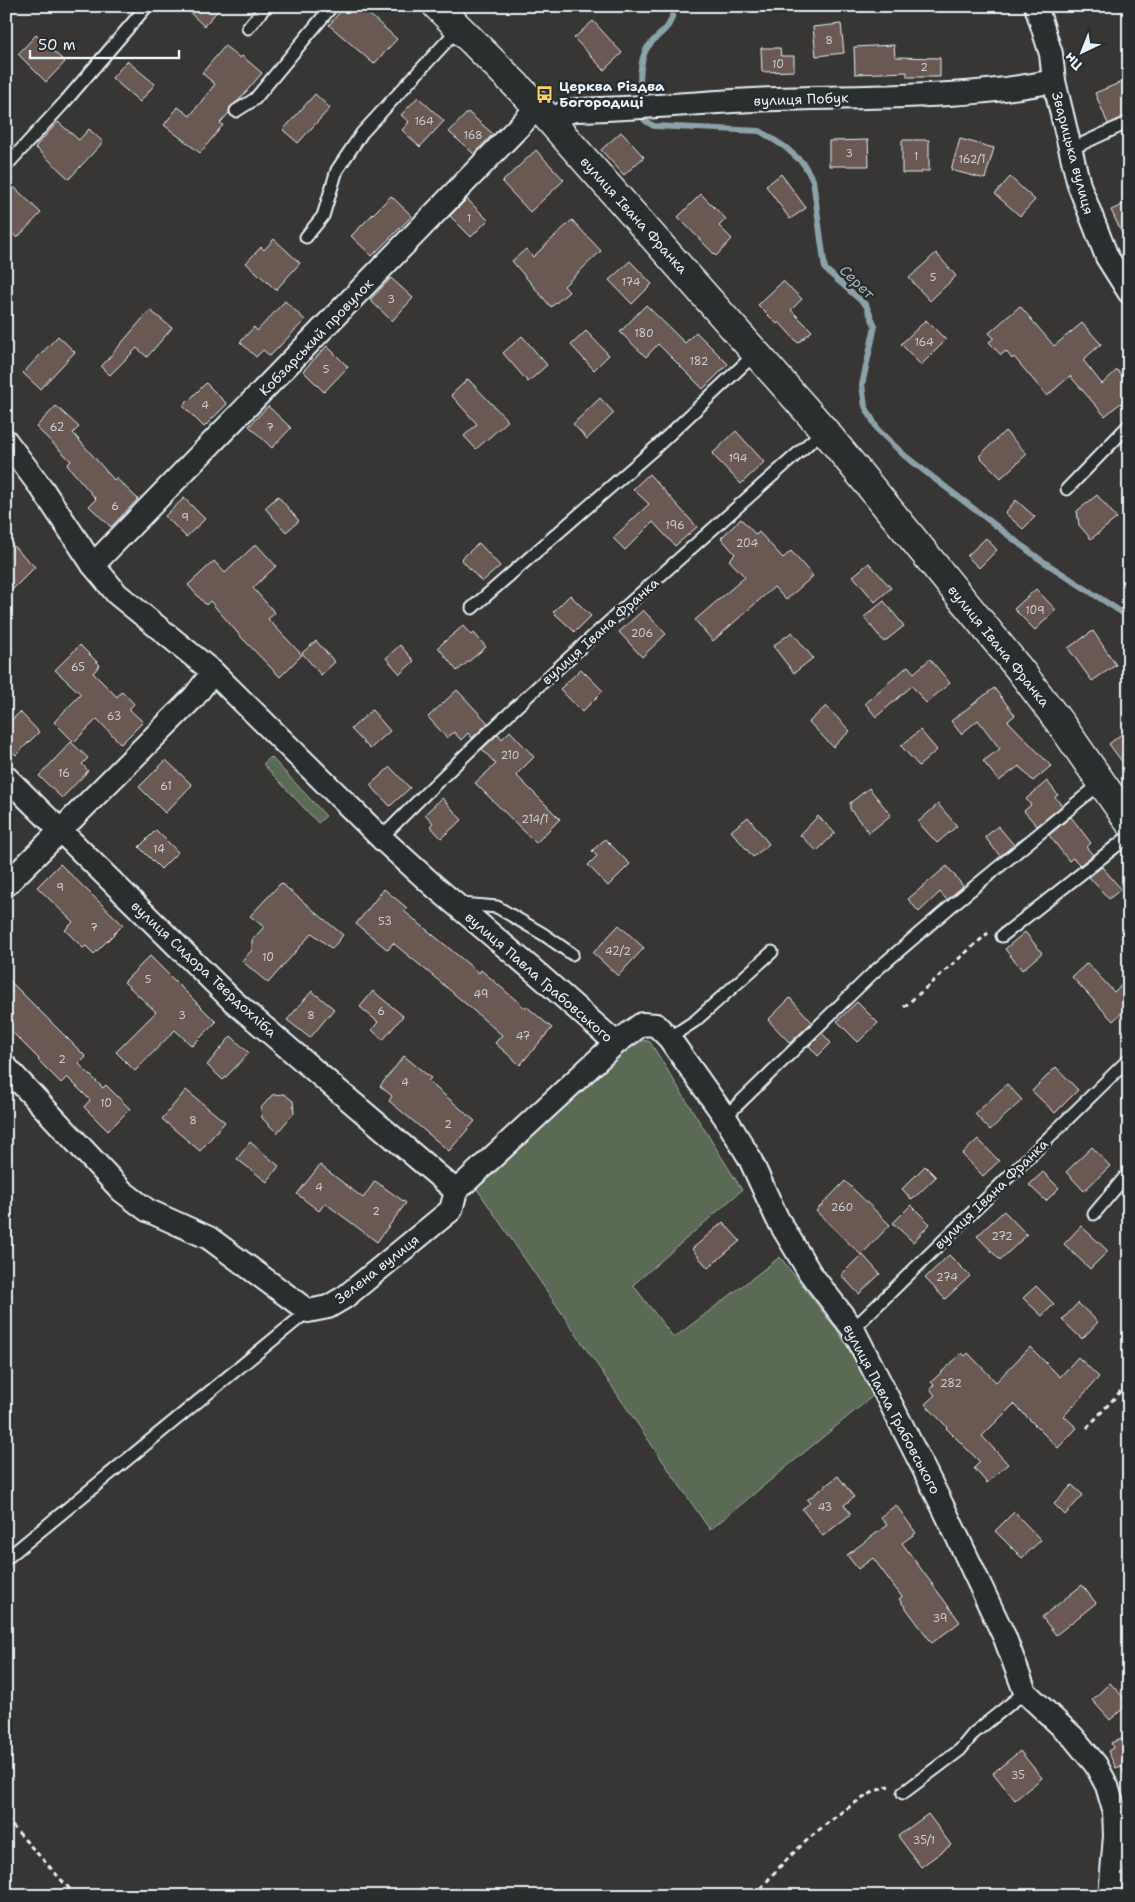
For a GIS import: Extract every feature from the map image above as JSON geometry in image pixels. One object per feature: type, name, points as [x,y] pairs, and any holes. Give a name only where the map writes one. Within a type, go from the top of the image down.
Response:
[{"type":"main road","name":"вулиця Івана Франка","points":[[437,6],[545,115],[824,430],[1020,670],[1129,822]]},
{"type":"street","name":"Зварицька вулиця","points":[[1036,6],[1051,54],[1054,81],[1079,185],[1107,257],[1129,292]]},
{"type":"street","name":"вулиця Побук","points":[[545,115],[562,114],[574,110],[650,108],[771,99],[949,93],[1022,88],[1054,81]]},
{"type":"street","name":"Кобзарський провулок","points":[[93,565],[545,115]]},
{"type":"street","name":"вулиця Павла Грабовського","points":[[6,441],[43,490],[93,565],[117,594],[213,672],[381,838],[616,1044],[642,1024],[656,1025],[669,1038],[725,1117],[749,1157],[777,1218],[810,1273],[853,1329],[945,1511],[1005,1638],[1025,1692],[1073,1737],[1096,1765],[1107,1786],[1114,1810],[1115,1836],[1110,1896]]},
{"type":"street","points":[[6,885],[194,697],[213,672]]},
{"type":"street","name":"вулиця Сидора Твердохліба","points":[[6,777],[233,1001],[456,1191]]},
{"type":"street","name":"Зелена вулиця","points":[[308,1311],[328,1307],[346,1297],[451,1210],[456,1191],[616,1044]]},
{"type":"street","points":[[6,1067],[128,1196],[147,1210],[209,1238],[308,1311]]},
{"type":"lane","points":[[6,166],[63,104],[147,6]]},
{"type":"lane","points":[[248,28],[266,6]]},
{"type":"lane","points":[[236,111],[255,98],[332,6]]},
{"type":"lane","points":[[306,237],[323,216],[337,170],[362,132],[459,28]]},
{"type":"lane","points":[[1070,149],[1129,122]]},
{"type":"lane","points":[[472,608],[654,450],[756,353]]},
{"type":"lane","points":[[1067,489],[1129,425]]},
{"type":"lane","name":"вулиця Івана Франка","points":[[381,838],[456,763],[824,430]]},
{"type":"lane","points":[[725,1117],[874,972],[1102,782]]},
{"type":"lane","points":[[1002,936],[1129,836]]},
{"type":"lane","points":[[455,904],[497,907],[543,934],[572,954]]},
{"type":"lane","points":[[669,1038],[695,1021],[772,952]]},
{"type":"lane","name":"вулиця Івана Франка","points":[[853,1329],[1129,1059]]},
{"type":"lane","points":[[1094,1214],[1129,1172]]},
{"type":"lane","points":[[6,1559],[308,1311]]},
{"type":"lane","points":[[904,1793],[960,1750],[974,1733],[1025,1692]]},
{"type":"path","points":[[1086,1428],[1129,1382]]},
{"type":"path","points":[[756,1896],[811,1836],[852,1805],[881,1788],[896,1785],[904,1793]]},
{"type":"path","points":[[6,1819],[76,1896]]},
{"type":"green space","points":[[271,757],[326,816],[318,823],[263,764]]},
{"type":"green space","points":[[644,1040],[650,1042],[742,1190],[633,1285],[674,1338],[780,1257],[840,1334],[874,1395],[710,1530],[477,1189],[627,1050]]},
{"type":"building","points":[[183,6],[222,6],[204,26]]},
{"type":"building","points":[[345,6],[360,6],[397,39],[374,64],[329,25]]},
{"type":"building","points":[[593,21],[622,53],[604,70],[574,38]]},
{"type":"building","points":[[841,24],[844,53],[816,56],[813,27]]},
{"type":"building","points":[[36,35],[65,62],[46,82],[18,54]]},
{"type":"building","points":[[894,45],[895,57],[940,58],[940,77],[907,77],[907,72],[855,74],[854,47]]},
{"type":"building","points":[[225,46],[240,58],[242,56],[262,73],[239,100],[230,107],[229,113],[220,123],[223,125],[200,153],[164,125],[178,107],[190,116],[215,84],[202,73]]},
{"type":"building","points":[[761,48],[780,48],[781,56],[794,56],[794,71],[762,72]]},
{"type":"building","points":[[127,61],[155,84],[140,102],[112,78]]},
{"type":"building","points":[[1129,79],[1129,115],[1108,124],[1095,93]]},
{"type":"building","points":[[315,94],[330,108],[298,143],[283,130]]},
{"type":"building","points":[[418,97],[444,121],[420,147],[402,130],[409,122],[401,115]]},
{"type":"building","points":[[468,112],[493,134],[474,154],[449,132]]},
{"type":"building","points":[[58,122],[79,140],[89,129],[103,142],[69,179],[35,147]]},
{"type":"building","points":[[1129,130],[1129,149],[1122,134]]},
{"type":"building","points":[[621,132],[644,157],[624,175],[601,150]]},
{"type":"building","points":[[960,139],[994,148],[985,179],[951,170]]},
{"type":"building","points":[[868,140],[869,166],[829,166],[829,141]]},
{"type":"building","points":[[902,140],[929,140],[929,171],[902,173]]},
{"type":"building","points":[[536,150],[564,180],[530,212],[502,182]]},
{"type":"building","points":[[781,174],[806,208],[790,219],[766,186]]},
{"type":"building","points":[[1010,177],[1035,200],[1020,216],[995,194]]},
{"type":"building","points":[[14,187],[41,213],[17,238],[6,228],[6,195]]},
{"type":"building","points":[[701,194],[726,219],[719,226],[732,239],[716,256],[678,217]]},
{"type":"building","points":[[391,196],[412,216],[372,256],[351,236]]},
{"type":"building","points":[[467,199],[488,220],[471,237],[450,216]]},
{"type":"building","points":[[1129,202],[1129,248],[1111,210]]},
{"type":"building","points":[[572,220],[601,251],[564,286],[569,292],[551,307],[512,261],[526,249],[533,257]]},
{"type":"building","points":[[274,239],[300,263],[276,290],[246,263],[261,247],[264,250]]},
{"type":"building","points":[[936,253],[956,276],[930,301],[909,278]]},
{"type":"building","points":[[630,261],[652,284],[632,304],[609,280]]},
{"type":"building","points":[[391,278],[413,298],[392,321],[370,300]]},
{"type":"building","points":[[783,281],[802,299],[791,310],[812,331],[798,343],[779,322],[777,324],[758,305]]},
{"type":"building","points":[[285,301],[305,320],[270,356],[263,350],[256,357],[240,342],[254,327],[257,331]]},
{"type":"building","points":[[646,305],[685,343],[696,332],[728,364],[703,389],[658,344],[646,357],[620,332]]},
{"type":"building","points":[[1020,306],[1054,346],[1082,323],[1101,344],[1083,360],[1102,384],[1117,370],[1129,384],[1129,396],[1105,416],[1070,376],[1047,396],[1014,357],[1012,359],[1006,351],[1001,355],[989,342],[994,338],[989,333]]},
{"type":"building","points":[[150,310],[172,328],[147,357],[137,348],[110,375],[101,367]]},
{"type":"building","points":[[926,320],[946,340],[921,365],[901,344]]},
{"type":"building","points":[[586,331],[609,355],[594,370],[571,345]]},
{"type":"building","points":[[58,336],[75,352],[40,389],[23,373]]},
{"type":"building","points":[[522,336],[547,365],[528,382],[503,353]]},
{"type":"building","points":[[327,346],[348,367],[324,392],[303,371]]},
{"type":"building","points":[[468,379],[508,421],[476,449],[464,436],[477,424],[451,395]]},
{"type":"building","points":[[206,383],[227,404],[204,427],[183,406]]},
{"type":"building","points":[[600,398],[614,413],[587,439],[573,424]]},
{"type":"building","points":[[56,406],[79,427],[73,433],[114,480],[116,478],[138,499],[111,527],[89,506],[96,499],[67,465],[71,461],[36,427]]},
{"type":"building","points":[[268,406],[291,428],[272,448],[249,426]]},
{"type":"building","points":[[736,431],[764,462],[741,484],[712,454]]},
{"type":"building","points":[[1005,431],[1027,454],[1001,478],[979,456]]},
{"type":"building","points":[[649,474],[697,527],[675,546],[653,522],[625,550],[613,538],[649,504],[633,489]]},
{"type":"building","points":[[1097,495],[1117,518],[1091,539],[1079,525],[1077,511]]},
{"type":"building","points":[[278,496],[299,521],[286,532],[265,508]]},
{"type":"building","points":[[184,498],[205,519],[186,537],[165,516]]},
{"type":"building","points":[[1016,500],[1035,517],[1023,529],[1005,513]]},
{"type":"building","points":[[741,519],[756,535],[759,532],[783,558],[791,551],[813,576],[786,600],[774,587],[713,641],[695,620],[745,577],[729,560],[735,554],[721,538]]},
{"type":"building","points":[[986,538],[997,550],[979,568],[967,556]]},
{"type":"building","points":[[6,539],[35,567],[6,596]]},
{"type":"building","points":[[479,543],[500,566],[482,582],[461,559]]},
{"type":"building","points":[[256,544],[276,566],[253,588],[275,613],[268,619],[302,655],[280,677],[242,638],[210,601],[206,605],[188,585],[214,561],[225,573]]},
{"type":"building","points":[[869,563],[891,588],[875,602],[853,576]]},
{"type":"building","points":[[1036,589],[1056,610],[1035,630],[1014,609]]},
{"type":"building","points":[[570,595],[591,616],[575,632],[553,612]]},
{"type":"building","points":[[884,601],[904,626],[884,642],[864,617]]},
{"type":"building","points":[[643,610],[666,634],[642,657],[619,632]]},
{"type":"building","points":[[463,626],[471,635],[474,633],[486,647],[457,671],[438,647]]},
{"type":"building","points":[[1093,631],[1116,665],[1092,681],[1068,648]]},
{"type":"building","points":[[792,632],[813,658],[794,673],[773,646]]},
{"type":"building","points":[[316,641],[335,662],[321,675],[302,653]]},
{"type":"building","points":[[80,645],[100,665],[93,673],[117,697],[122,691],[134,704],[129,709],[143,722],[121,744],[97,719],[74,742],[54,722],[81,694],[55,670]]},
{"type":"building","points":[[400,645],[414,661],[400,674],[386,658]]},
{"type":"building","points":[[930,659],[950,683],[926,703],[912,686],[876,717],[865,703],[908,666],[914,673]]},
{"type":"building","points":[[581,669],[603,691],[582,712],[560,689]]},
{"type":"building","points":[[994,688],[1015,715],[1008,721],[1051,766],[1033,781],[1019,766],[999,781],[983,761],[1000,749],[978,720],[961,734],[951,721]]},
{"type":"building","points":[[457,690],[488,723],[472,738],[468,733],[461,740],[454,732],[447,738],[428,717]]},
{"type":"building","points":[[826,706],[850,731],[833,747],[809,722]]},
{"type":"building","points":[[372,710],[390,731],[370,749],[351,729]]},
{"type":"building","points":[[20,712],[39,732],[16,755],[6,746],[6,726]]},
{"type":"building","points":[[1129,728],[1129,771],[1109,744]]},
{"type":"building","points":[[920,730],[937,750],[919,766],[901,746]]},
{"type":"building","points":[[510,731],[534,757],[516,775],[560,819],[536,843],[475,783],[496,764],[482,749],[498,734],[502,739]]},
{"type":"building","points":[[71,742],[88,758],[82,764],[88,771],[62,798],[39,776]]},
{"type":"building","points":[[166,760],[192,785],[165,813],[139,787]]},
{"type":"building","points":[[390,767],[410,788],[390,806],[370,785]]},
{"type":"building","points":[[1047,781],[1058,795],[1055,797],[1062,806],[1037,826],[1024,811],[1031,805],[1026,799]]},
{"type":"building","points":[[869,788],[891,815],[869,833],[850,809],[850,803]]},
{"type":"building","points":[[442,798],[462,820],[441,838],[430,826],[433,823],[425,814]]},
{"type":"building","points":[[938,804],[957,826],[937,843],[918,822]]},
{"type":"building","points":[[818,816],[835,833],[817,851],[800,835]]},
{"type":"building","points":[[748,817],[769,844],[753,857],[731,831]]},
{"type":"building","points":[[1071,817],[1091,843],[1086,847],[1093,855],[1080,865],[1073,858],[1069,861],[1049,835]]},
{"type":"building","points":[[998,826],[1014,845],[1000,856],[985,837]]},
{"type":"building","points":[[156,830],[178,852],[161,869],[139,847]]},
{"type":"building","points":[[605,839],[630,864],[608,886],[588,865],[597,856],[592,851]]},
{"type":"building","points":[[60,864],[123,925],[94,954],[86,946],[83,948],[65,930],[73,922],[37,887]]},
{"type":"building","points":[[947,866],[963,886],[947,900],[940,892],[919,912],[908,899]]},
{"type":"building","points":[[1102,867],[1121,889],[1109,899],[1089,877]]},
{"type":"building","points":[[281,883],[343,935],[332,949],[312,933],[268,983],[242,961],[252,950],[252,940],[264,927],[250,916]]},
{"type":"building","points":[[384,889],[407,908],[404,911],[479,973],[481,970],[525,1008],[526,1006],[552,1028],[520,1065],[495,1043],[502,1035],[393,943],[388,950],[356,924]]},
{"type":"building","points":[[619,925],[644,948],[618,976],[593,953]]},
{"type":"building","points":[[1025,932],[1042,953],[1022,970],[1005,949]]},
{"type":"building","points":[[150,956],[216,1022],[192,1046],[175,1030],[135,1071],[116,1052],[156,1012],[124,982]]},
{"type":"building","points":[[1087,963],[1114,992],[1129,978],[1129,1006],[1113,1021],[1072,977]]},
{"type":"building","points":[[6,977],[86,1057],[79,1064],[103,1088],[106,1085],[130,1109],[108,1131],[84,1107],[90,1100],[67,1077],[61,1083],[6,1026]]},
{"type":"building","points":[[312,991],[334,1009],[310,1038],[287,1020]]},
{"type":"building","points":[[373,991],[403,1016],[383,1040],[372,1030],[378,1022],[360,1007]]},
{"type":"building","points":[[790,998],[812,1022],[790,1043],[768,1020]]},
{"type":"building","points":[[857,1002],[878,1023],[858,1042],[837,1021]]},
{"type":"building","points":[[822,1033],[831,1043],[818,1056],[809,1046]]},
{"type":"building","points":[[231,1036],[249,1053],[223,1080],[207,1065]]},
{"type":"building","points":[[404,1056],[431,1078],[428,1081],[475,1121],[449,1151],[389,1101],[392,1096],[380,1086]]},
{"type":"building","points":[[1056,1067],[1078,1090],[1055,1113],[1032,1091]]},
{"type":"building","points":[[1007,1084],[1022,1100],[990,1130],[975,1114]]},
{"type":"building","points":[[186,1090],[225,1122],[200,1151],[162,1119]]},
{"type":"building","points":[[284,1094],[293,1101],[294,1113],[277,1133],[262,1118],[261,1108],[272,1095]]},
{"type":"building","points":[[978,1139],[999,1161],[983,1176],[962,1154]]},
{"type":"building","points":[[250,1142],[279,1166],[267,1182],[237,1159]]},
{"type":"building","points":[[1092,1147],[1110,1166],[1084,1191],[1066,1172]]},
{"type":"building","points":[[320,1165],[363,1198],[375,1181],[406,1203],[377,1242],[325,1203],[319,1211],[297,1194]]},
{"type":"building","points":[[925,1166],[936,1177],[912,1200],[902,1189]]},
{"type":"building","points":[[1043,1172],[1059,1188],[1046,1201],[1029,1185]]},
{"type":"building","points":[[845,1181],[890,1225],[861,1255],[816,1211]]},
{"type":"building","points":[[911,1205],[930,1224],[913,1242],[893,1223]]},
{"type":"building","points":[[1004,1211],[1027,1235],[1000,1260],[977,1236]]},
{"type":"building","points":[[723,1222],[740,1241],[708,1268],[692,1249]]},
{"type":"building","points":[[1081,1226],[1108,1251],[1090,1269],[1064,1244]]},
{"type":"building","points":[[862,1254],[880,1274],[859,1294],[841,1275]]},
{"type":"building","points":[[949,1255],[970,1276],[945,1299],[925,1278]]},
{"type":"building","points":[[1036,1286],[1054,1304],[1042,1316],[1023,1298]]},
{"type":"building","points":[[1078,1303],[1098,1322],[1082,1339],[1062,1320]]},
{"type":"building","points":[[1030,1347],[1060,1377],[1078,1357],[1099,1377],[1064,1416],[1077,1428],[1058,1448],[1014,1404],[982,1436],[1008,1464],[987,1483],[974,1468],[980,1462],[925,1404],[935,1395],[930,1389],[934,1385],[931,1382],[962,1353],[965,1356],[968,1353],[996,1382]]},
{"type":"building","points":[[838,1476],[854,1497],[844,1505],[851,1514],[823,1536],[802,1509],[810,1503],[807,1500]]},
{"type":"building","points":[[1072,1485],[1083,1495],[1065,1515],[1054,1504]]},
{"type":"building","points":[[896,1505],[916,1533],[902,1543],[960,1622],[932,1643],[899,1599],[902,1597],[873,1558],[858,1569],[847,1555],[887,1525],[880,1517]]},
{"type":"building","points":[[1014,1512],[1041,1540],[1022,1558],[995,1531]]},
{"type":"building","points":[[1082,1585],[1096,1603],[1056,1635],[1042,1617]]},
{"type":"building","points":[[1110,1683],[1129,1703],[1110,1720],[1092,1700]]},
{"type":"building","points":[[1129,1734],[1129,1782],[1121,1766],[1116,1768],[1108,1751],[1113,1748],[1111,1743]]},
{"type":"building","points":[[1020,1751],[1042,1778],[1015,1800],[993,1773]]},
{"type":"building","points":[[928,1814],[951,1845],[921,1867],[898,1836]]},
{"type":"waterway","name":"Серет","points":[[641,103],[640,75],[644,53],[668,26],[673,14],[673,6]]},
{"type":"waterway","name":"Серет","points":[[641,112],[644,119],[654,126],[760,131],[785,147],[803,163],[813,180],[825,269],[866,305],[875,326],[862,385],[865,406],[878,430],[905,456],[1038,558],[1129,617]]},
{"type":"place","name":"Церква Різдва Богородиці","points":[[545,94]]}]
